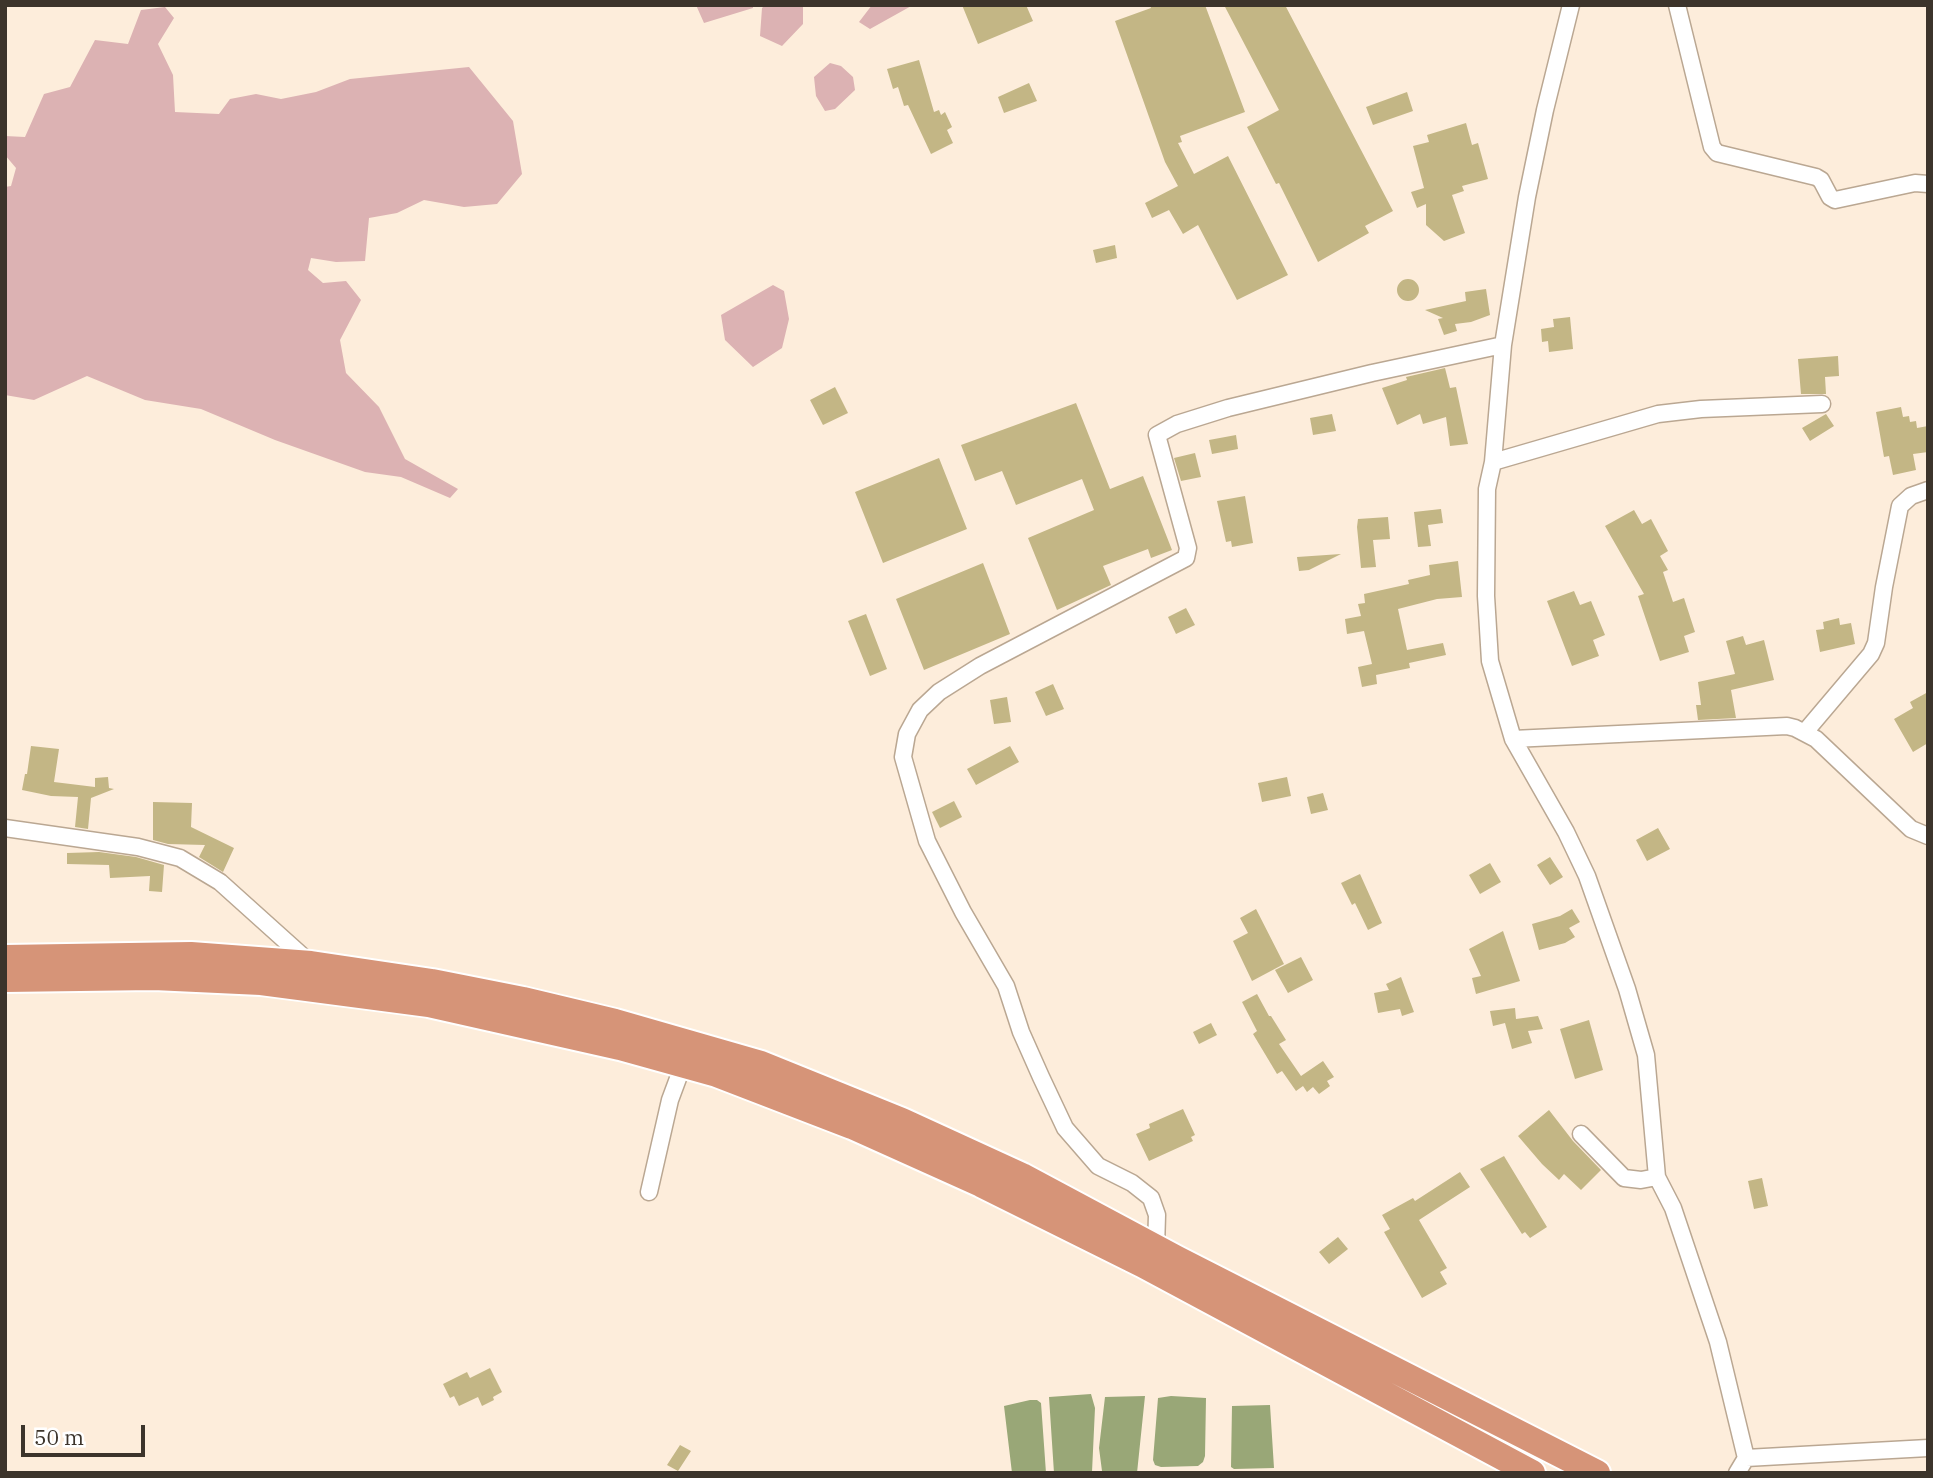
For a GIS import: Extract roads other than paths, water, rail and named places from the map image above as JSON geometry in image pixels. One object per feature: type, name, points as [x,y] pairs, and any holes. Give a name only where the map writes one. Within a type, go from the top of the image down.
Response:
[{"type":"highway","points":[[5,958],[191,955],[311,964],[500,994],[615,1022],[761,1064],[902,1121],[1010,1170],[1156,1248],[1597,1473]]},
{"type":"highway","points":[[5,979],[154,977],[274,984],[429,1004],[620,1047],[717,1074],[852,1126],[981,1184],[1142,1264],[1532,1473]]},
{"type":"street","points":[[1571,5],[1530,184],[1503,345],[1493,462],[1488,489],[1486,583],[1490,661],[1513,739],[1566,832],[1587,876],[1619,964],[1646,1055],[1657,1177],[1673,1208],[1718,1342],[1746,1458],[1737,1473]]},
{"type":"street","points":[[1677,5],[1713,147],[1717,153],[1816,177],[1835,200],[1915,183],[1928,184]]},
{"type":"street","points":[[1156,1248],[1157,1215],[1151,1198],[1132,1183],[1098,1167],[1066,1128],[1041,1077],[1021,1032],[1006,986],[963,912],[927,841],[904,757],[907,734],[920,710],[939,692],[980,666],[1186,558],[1188,548],[1157,435],[1177,424],[1228,408],[1371,373],[1503,345]]},
{"type":"street","points":[[1493,462],[1658,414],[1701,409],[1822,404]]},
{"type":"street","points":[[1805,732],[1871,654],[1877,643],[1884,587],[1900,506],[1911,496],[1928,490]]},
{"type":"street","points":[[1513,739],[1787,726],[1816,739],[1911,829],[1928,836]]},
{"type":"street","points":[[5,828],[146,848],[180,858],[220,882],[311,964]]},
{"type":"street","points":[[649,1192],[670,1100],[684,1065]]},
{"type":"street","points":[[1581,1134],[1624,1178],[1641,1180],[1657,1177]]},
{"type":"street","points":[[1746,1458],[1928,1448]]}]
